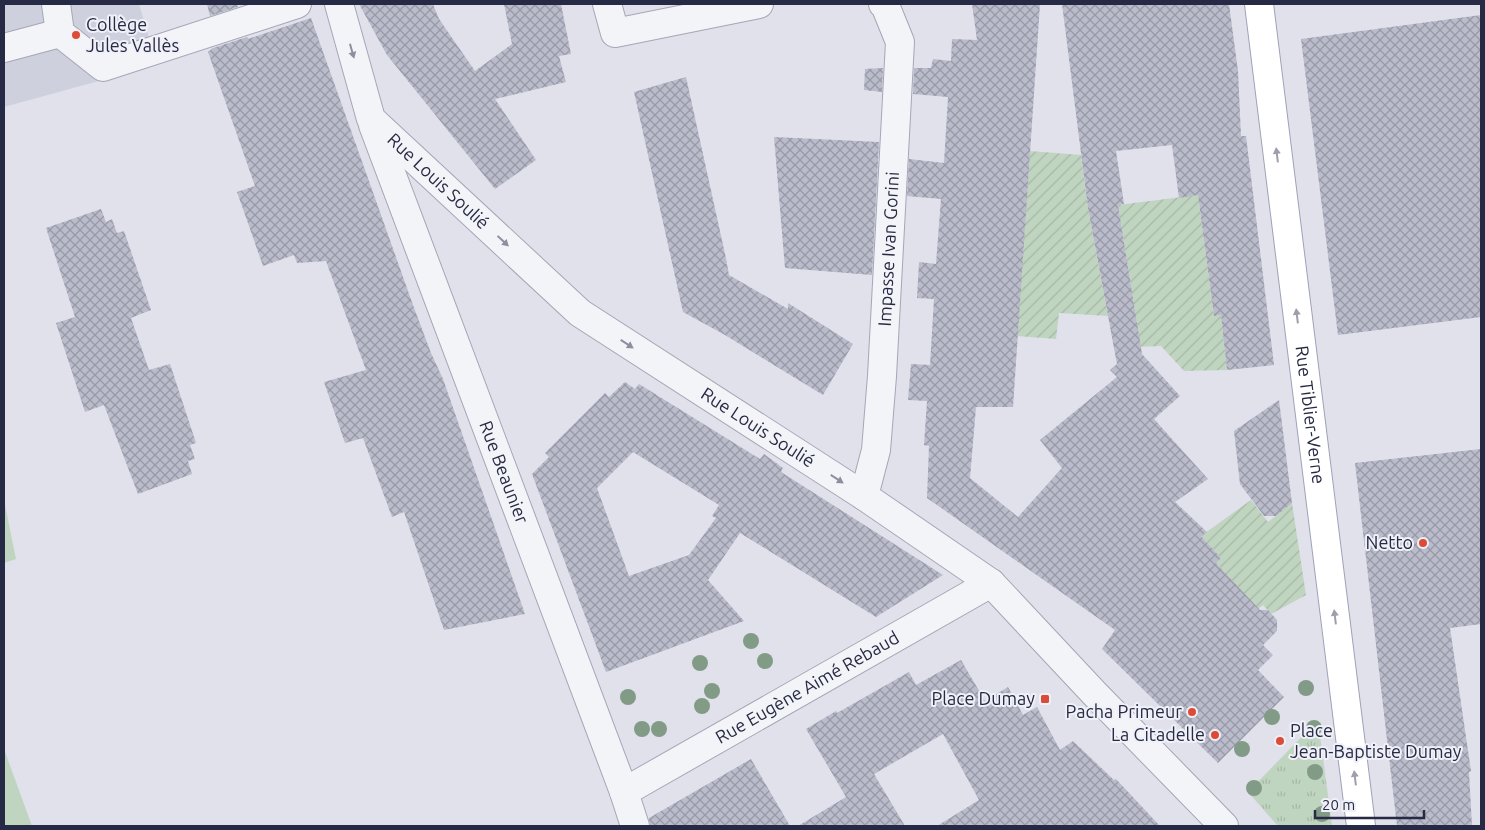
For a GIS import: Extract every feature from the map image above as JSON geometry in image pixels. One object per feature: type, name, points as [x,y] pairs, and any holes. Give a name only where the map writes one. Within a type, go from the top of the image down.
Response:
[{"type":"main road","name":"Rue Tiblier-Verne","points":[[1259,4],[1361,826]]},
{"type":"street","points":[[56,4],[60,33],[103,67],[297,4]]},
{"type":"street","points":[[338,4],[371,119]]},
{"type":"street","points":[[607,4],[615,33],[759,4]]},
{"type":"street","name":"Impasse Ivan Gorini","points":[[864,496],[876,450],[882,376],[900,42],[883,4]]},
{"type":"street","points":[[4,48],[60,33]]},
{"type":"street","name":"Rue Louis Soulié","points":[[371,119],[580,313],[864,496],[991,583],[1094,693],[1224,826]]},
{"type":"street","name":"Rue Beaunier","points":[[371,119],[624,792],[635,826]]},
{"type":"street","name":"Rue Eugène Aimé Rebaud","points":[[624,792],[991,583]]},
{"type":"shaded area","name":"Collège Jules Vallès","points":[[4,4],[139,4],[157,65],[4,107]]},
{"type":"green space","points":[[1030,151],[1081,155],[1088,208],[1108,316],[1059,313],[1056,339],[1017,336]]},
{"type":"green space","points":[[1198,195],[1214,316],[1221,315],[1227,370],[1184,371],[1161,346],[1136,347],[1122,360],[1114,347],[1110,326],[1137,324],[1118,205]]},
{"type":"green space","points":[[4,500],[16,559],[4,563]]},
{"type":"green space","points":[[1251,500],[1268,522],[1292,503],[1306,595],[1271,614],[1263,605],[1258,609],[1216,563],[1221,558],[1201,536]]},
{"type":"green space","points":[[1318,720],[1332,826],[1278,826],[1248,792]]},
{"type":"green space","points":[[4,749],[32,826],[4,826]]},
{"type":"building","points":[[207,4],[237,4],[238,7],[210,16]]},
{"type":"building","points":[[359,4],[433,4],[439,19],[475,71],[512,44],[504,4],[561,4],[571,54],[559,56],[566,82],[495,99],[536,160],[495,189],[387,55]]},
{"type":"building","points":[[972,4],[1040,4],[1013,407],[976,407],[970,478],[1018,517],[1062,468],[1040,440],[1117,377],[1110,370],[1117,364],[1088,208],[1062,4],[1229,4],[1238,71],[1241,136],[1246,136],[1274,365],[1227,370],[1221,315],[1214,316],[1198,195],[1179,198],[1172,145],[1116,151],[1124,204],[1118,205],[1142,354],[1180,396],[1154,419],[1208,479],[1175,502],[1207,532],[1201,536],[1221,558],[1216,563],[1260,610],[1268,610],[1277,620],[1277,631],[1263,645],[1273,655],[1258,670],[1284,697],[1218,763],[1102,649],[1115,630],[927,498],[929,446],[924,445],[927,401],[908,400],[911,364],[930,365],[934,299],[917,298],[919,262],[936,264],[941,199],[907,196],[909,159],[944,163],[948,97],[913,94],[914,68],[931,68],[933,59],[951,61],[952,39],[977,40]]},
{"type":"building","points":[[1481,15],[1481,317],[1338,335],[1301,39]]},
{"type":"building","points":[[311,18],[413,305],[443,379],[525,614],[444,630],[404,512],[392,517],[363,438],[345,443],[324,382],[366,370],[326,261],[297,263],[294,255],[263,266],[237,192],[255,186],[208,52],[213,48],[247,37],[248,39]]},
{"type":"building","points":[[883,68],[882,92],[864,90],[865,69]]},
{"type":"building","points":[[686,77],[729,275],[788,309],[788,303],[853,344],[823,395],[725,335],[683,312],[634,92]]},
{"type":"building","points":[[774,137],[879,142],[872,275],[785,268]]},
{"type":"building","points":[[101,209],[106,222],[112,219],[117,233],[124,231],[151,310],[131,318],[149,370],[170,364],[196,443],[190,445],[195,459],[188,461],[192,474],[138,494],[104,405],[85,412],[56,323],[75,317],[46,228]]},
{"type":"building","points":[[625,382],[635,389],[639,384],[760,459],[764,454],[783,468],[781,472],[943,575],[876,617],[740,533],[708,580],[744,621],[606,672],[532,474],[549,457],[545,453],[605,393],[609,397]],"holes":[[[633,452],[719,505],[712,516],[716,518],[689,555],[629,576],[597,488]]]},
{"type":"building","points":[[1279,400],[1292,503],[1276,516],[1264,516],[1240,484],[1234,431]]},
{"type":"building","points":[[1481,449],[1481,624],[1450,628],[1471,771],[1469,772],[1472,826],[1397,826],[1355,463]]},
{"type":"building","points":[[961,660],[985,701],[1008,687],[1023,715],[1037,707],[1060,750],[1073,741],[1114,780],[1116,779],[1160,826],[937,826],[979,800],[943,734],[874,774],[905,826],[798,826],[846,797],[806,729],[909,672],[916,685]]},
{"type":"building","points":[[751,759],[790,826],[650,826],[649,818]]},
{"type":"place","name":"Collège Jules Vallès","points":[[76,35]]},
{"type":"place","name":"Netto","points":[[1423,543]]},
{"type":"place","name":"Place Dumay","points":[[1045,699]]},
{"type":"place","name":"Pacha Primeur","points":[[1192,712]]},
{"type":"place","name":"La Citadelle","points":[[1215,735]]},
{"type":"place","name":"Place Jean-Baptiste Dumay","points":[[1280,741]]}]
